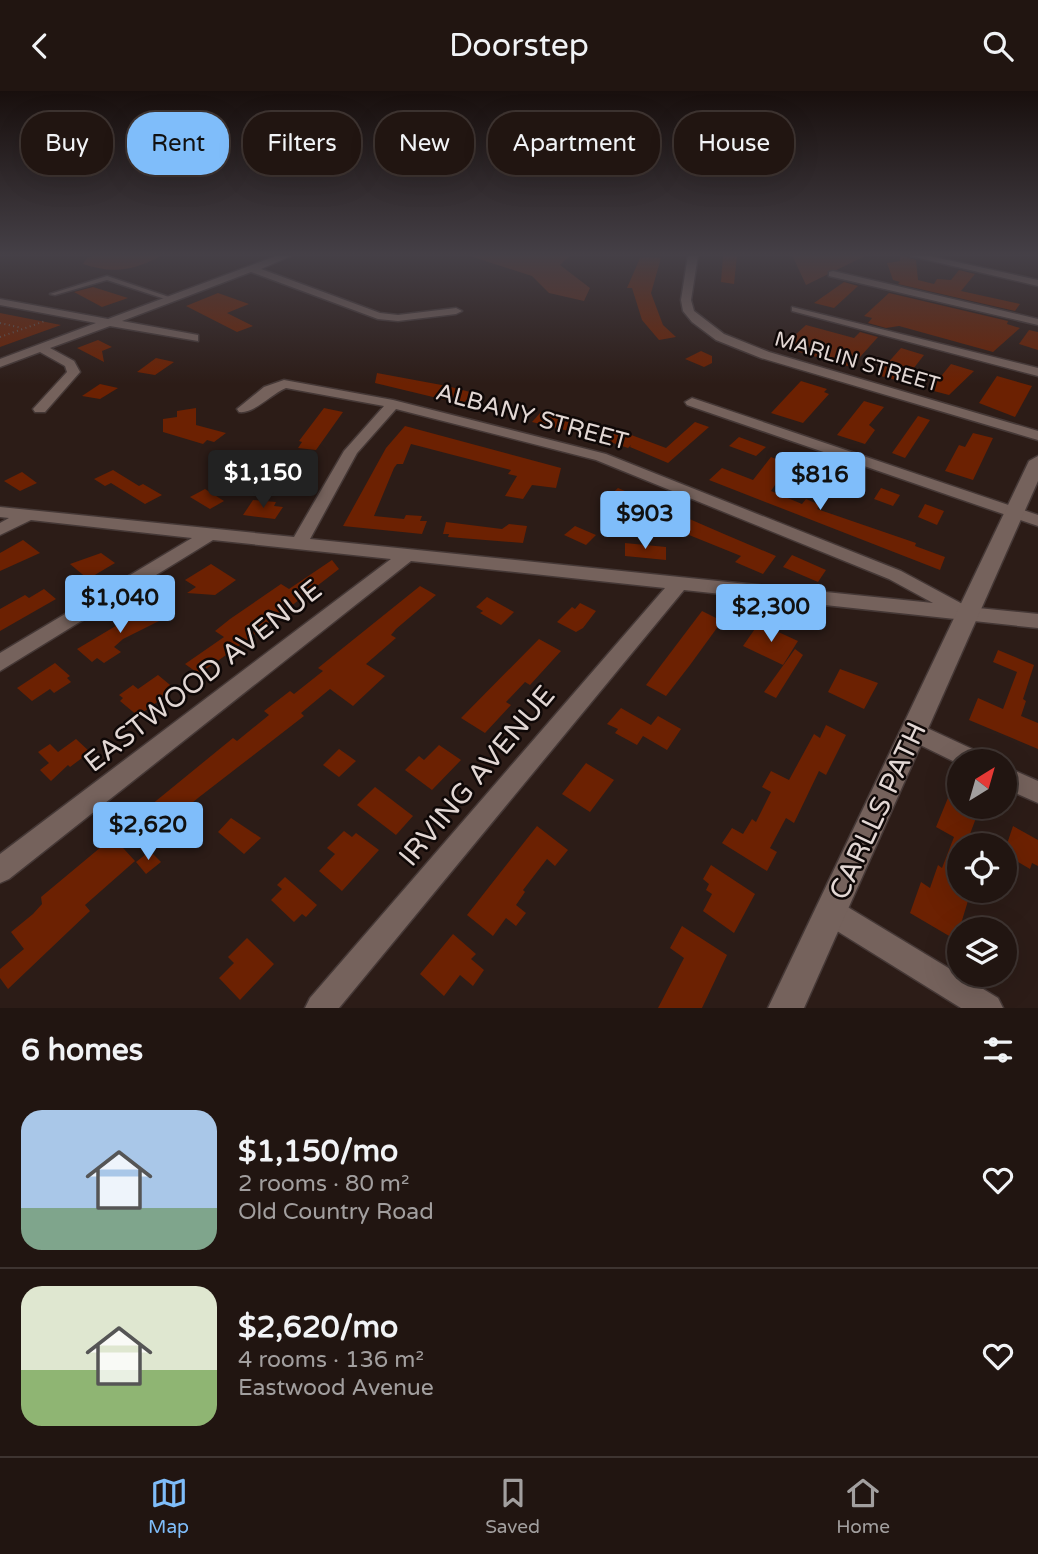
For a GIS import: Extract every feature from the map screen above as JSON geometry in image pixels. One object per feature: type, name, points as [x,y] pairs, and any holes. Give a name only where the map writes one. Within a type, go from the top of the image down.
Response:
[{"type":"street","points":[[0,363],[173,298]]},
{"type":"street","points":[[329,298],[378,316],[398,318],[456,311]]},
{"type":"street","name":"MARLIN STREET","points":[[686,298],[689,311],[720,337],[765,355],[1038,436]]},
{"type":"street","points":[[935,298],[1038,322]]},
{"type":"street","points":[[0,302],[194,338]]},
{"type":"street","points":[[796,309],[1038,372]]},
{"type":"street","points":[[40,409],[74,372],[70,365],[41,348]]},
{"type":"street","name":"ALBANY STREET","points":[[244,409],[269,390],[284,384],[301,385],[393,404],[601,457],[895,575],[970,614],[1038,633]]},
{"type":"street","points":[[692,402],[1038,521]]},
{"type":"street","points":[[299,543],[351,451],[393,404]]},
{"type":"street","name":"CARLLS PATH","points":[[786,1008],[970,614],[1038,461]]},
{"type":"street","points":[[0,512],[1038,621]]},
{"type":"street","points":[[0,530],[30,514]]},
{"type":"street","points":[[0,663],[212,533]]},
{"type":"street","name":"EASTWOOD AVENUE","points":[[0,870],[409,554]]},
{"type":"street","name":"IRVING AVENUE","points":[[320,1008],[680,583]]},
{"type":"street","points":[[914,731],[951,749]]},
{"type":"street","points":[[1017,782],[1038,792]]},
{"type":"street","points":[[831,911],[988,1008]]},
{"type":"path","points":[[0,323],[26,328],[0,337]]},
{"type":"building","points":[[85,298],[128,298],[102,307]]},
{"type":"building","points":[[206,298],[232,298],[249,304],[227,313],[253,326],[237,332],[186,306]]},
{"type":"building","points":[[635,298],[653,298],[663,325],[676,337],[659,340],[642,320]]},
{"type":"building","points":[[821,298],[845,298],[834,308],[814,303]]},
{"type":"building","points":[[884,298],[909,298],[1008,321],[1007,324],[1020,328],[993,352],[899,326],[886,328],[868,323],[872,318],[864,316]]},
{"type":"building","points":[[958,298],[992,298],[1020,304],[1015,311]]},
{"type":"building","points":[[0,313],[61,325],[0,347]]},
{"type":"building","points":[[806,325],[854,338],[860,332],[878,337],[851,367],[782,347]]},
{"type":"building","points":[[1029,330],[1038,332],[1038,350],[1019,344]]},
{"type":"building","points":[[98,340],[112,347],[102,351],[104,362],[77,348]]},
{"type":"building","points":[[901,348],[924,355],[903,382],[877,375]]},
{"type":"building","points":[[701,351],[712,356],[712,363],[704,367],[685,359]]},
{"type":"building","points":[[156,358],[174,362],[155,375],[137,372]]},
{"type":"building","points":[[951,364],[974,371],[949,395],[930,390]]},
{"type":"building","points":[[377,373],[474,393],[462,404],[375,383]]},
{"type":"building","points":[[997,376],[1032,386],[1015,417],[979,403]]},
{"type":"building","points":[[801,381],[827,389],[824,392],[829,394],[803,423],[771,413]]},
{"type":"building","points":[[100,384],[118,388],[100,399],[82,396]]},
{"type":"building","points":[[864,401],[884,407],[869,425],[875,430],[865,444],[837,435]]},
{"type":"building","points":[[196,408],[196,425],[226,433],[214,442],[207,440],[203,444],[163,432],[163,419],[177,417],[177,411]]},
{"type":"building","points":[[324,408],[343,412],[316,450],[298,448],[302,442],[299,441]]},
{"type":"building","points":[[541,412],[576,421],[573,432],[532,422]]},
{"type":"building","points":[[918,416],[930,420],[905,458],[892,453]]},
{"type":"building","points":[[695,422],[709,427],[668,463],[630,447],[631,445],[628,448],[607,441],[618,430],[666,448]]},
{"type":"building","points":[[405,426],[561,468],[556,488],[532,485],[523,499],[505,496],[517,476],[508,474],[511,470],[411,444],[403,464],[397,464],[394,468],[374,516],[404,519],[406,515],[422,516],[420,521],[427,521],[422,534],[343,526],[386,448]]},
{"type":"building","points":[[973,433],[993,438],[973,480],[945,471],[959,445],[965,447]]},
{"type":"building","points":[[739,437],[766,447],[756,456],[729,446]]},
{"type":"building","points":[[771,457],[789,464],[771,491],[802,504],[806,499],[820,505],[817,509],[916,543],[915,546],[945,557],[940,570],[709,480],[722,468],[753,480]]},
{"type":"building","points":[[113,470],[139,486],[143,484],[162,495],[145,504],[111,483],[105,486],[94,479]]},
{"type":"building","points":[[22,472],[37,483],[20,491],[4,481]]},
{"type":"building","points":[[618,488],[776,556],[763,574],[735,562],[741,556],[637,514],[639,512],[607,498]]},
{"type":"building","points":[[881,488],[900,495],[893,506],[874,499]]},
{"type":"building","points":[[205,489],[224,501],[210,509],[190,497]]},
{"type":"building","points":[[253,500],[276,502],[274,506],[283,507],[275,519],[243,515]]},
{"type":"building","points":[[925,504],[944,511],[937,525],[918,517]]},
{"type":"building","points":[[446,522],[502,529],[509,524],[527,526],[523,543],[448,537],[449,534],[443,534]]},
{"type":"building","points":[[575,526],[596,535],[586,545],[564,535]]},
{"type":"building","points":[[23,540],[40,553],[0,571],[0,553]]},
{"type":"building","points":[[625,543],[666,547],[666,560],[625,556]]},
{"type":"building","points":[[101,553],[115,563],[88,579],[70,564]]},
{"type":"building","points":[[792,555],[826,570],[818,582],[783,567]]},
{"type":"building","points":[[332,560],[339,569],[246,641],[199,674],[185,664],[224,637],[215,631],[230,619],[281,584],[289,589]]},
{"type":"building","points":[[211,564],[236,580],[215,595],[187,593],[196,587],[185,580]]},
{"type":"building","points":[[420,586],[436,595],[396,629],[391,635],[396,638],[366,664],[385,676],[353,706],[330,689],[301,713],[304,716],[179,814],[184,819],[169,832],[165,828],[159,833],[140,814],[233,738],[237,741],[269,715],[264,711],[290,691],[294,694],[323,671],[318,668]]},
{"type":"building","points":[[44,589],[56,599],[0,631],[0,609],[25,595],[29,598]]},
{"type":"building","points":[[487,597],[514,612],[501,625],[480,613],[483,611],[476,607]]},
{"type":"building","points":[[580,603],[596,611],[583,628],[576,632],[557,622],[572,607],[575,609]]},
{"type":"building","points":[[151,605],[167,617],[123,639],[114,647],[121,652],[104,663],[97,658],[92,662],[77,649]]},
{"type":"building","points":[[702,611],[722,621],[690,665],[666,696],[646,685]]},
{"type":"building","points":[[759,623],[798,641],[783,665],[743,646]]},
{"type":"building","points":[[539,639],[561,651],[530,685],[525,682],[506,702],[511,705],[485,733],[461,718]]},
{"type":"building","points":[[795,649],[803,655],[776,698],[764,692]]},
{"type":"building","points":[[998,650],[1034,665],[1023,699],[1026,701],[1021,716],[1038,723],[1038,749],[969,720],[978,698],[1003,709],[1017,672],[993,662]]},
{"type":"building","points":[[55,663],[70,676],[67,678],[71,682],[54,693],[50,689],[32,701],[17,688]]},
{"type":"building","points":[[840,669],[878,683],[864,709],[828,692]]},
{"type":"building","points":[[158,675],[175,689],[138,716],[120,701],[123,698],[119,695],[133,685],[138,689]]},
{"type":"building","points":[[621,708],[651,725],[658,716],[681,729],[667,750],[643,736],[637,745],[615,733],[618,729],[607,724]]},
{"type":"building","points":[[826,725],[846,735],[826,775],[819,771],[794,823],[786,818],[770,848],[777,852],[767,871],[722,843],[732,828],[743,834],[752,819],[756,822],[771,792],[762,787],[771,771],[789,780],[814,734],[820,738]]},
{"type":"building","points":[[76,739],[90,752],[70,767],[68,765],[51,781],[40,770],[49,763],[38,752],[50,744],[58,752]]},
{"type":"building","points":[[439,745],[461,760],[432,790],[405,770],[419,756],[424,760]]},
{"type":"building","points":[[339,749],[356,761],[339,777],[323,765]]},
{"type":"building","points":[[586,763],[614,780],[590,812],[562,794]]},
{"type":"building","points":[[375,787],[413,816],[396,835],[357,805]]},
{"type":"building","points":[[947,800],[947,819],[976,819],[970,833],[947,833],[936,827]]},
{"type":"building","points":[[231,818],[261,838],[244,854],[218,832]]},
{"type":"building","points":[[537,826],[568,850],[555,866],[547,859],[523,890],[525,892],[516,905],[526,913],[516,926],[506,918],[493,936],[467,915]]},
{"type":"building","points":[[1013,826],[1038,840],[1038,866],[1032,863],[1030,869],[1017,861],[1017,833],[1011,833]]},
{"type":"building","points":[[344,831],[352,837],[356,833],[379,850],[342,891],[319,871],[335,854],[327,848]]},
{"type":"building","points":[[113,837],[135,861],[85,905],[90,911],[8,989],[0,978],[0,969],[24,949],[11,932],[42,904],[41,897]]},
{"type":"building","points":[[150,851],[161,862],[146,874],[136,862]]},
{"type":"building","points":[[947,855],[947,903],[967,903],[963,917],[947,917],[947,935],[910,913],[921,882],[930,888],[938,865],[942,868]]},
{"type":"building","points":[[711,865],[755,894],[734,933],[703,911],[712,894],[706,890],[709,884],[703,879]]},
{"type":"building","points":[[285,877],[317,905],[306,917],[302,914],[294,922],[271,900],[282,889],[277,885]]},
{"type":"building","points":[[682,926],[727,955],[702,1008],[658,1008],[684,958],[670,948]]},
{"type":"building","points":[[453,934],[476,954],[471,959],[484,970],[473,986],[460,975],[444,996],[420,974]]},
{"type":"building","points":[[247,938],[274,964],[240,1000],[219,978],[234,963],[228,957]]}]
